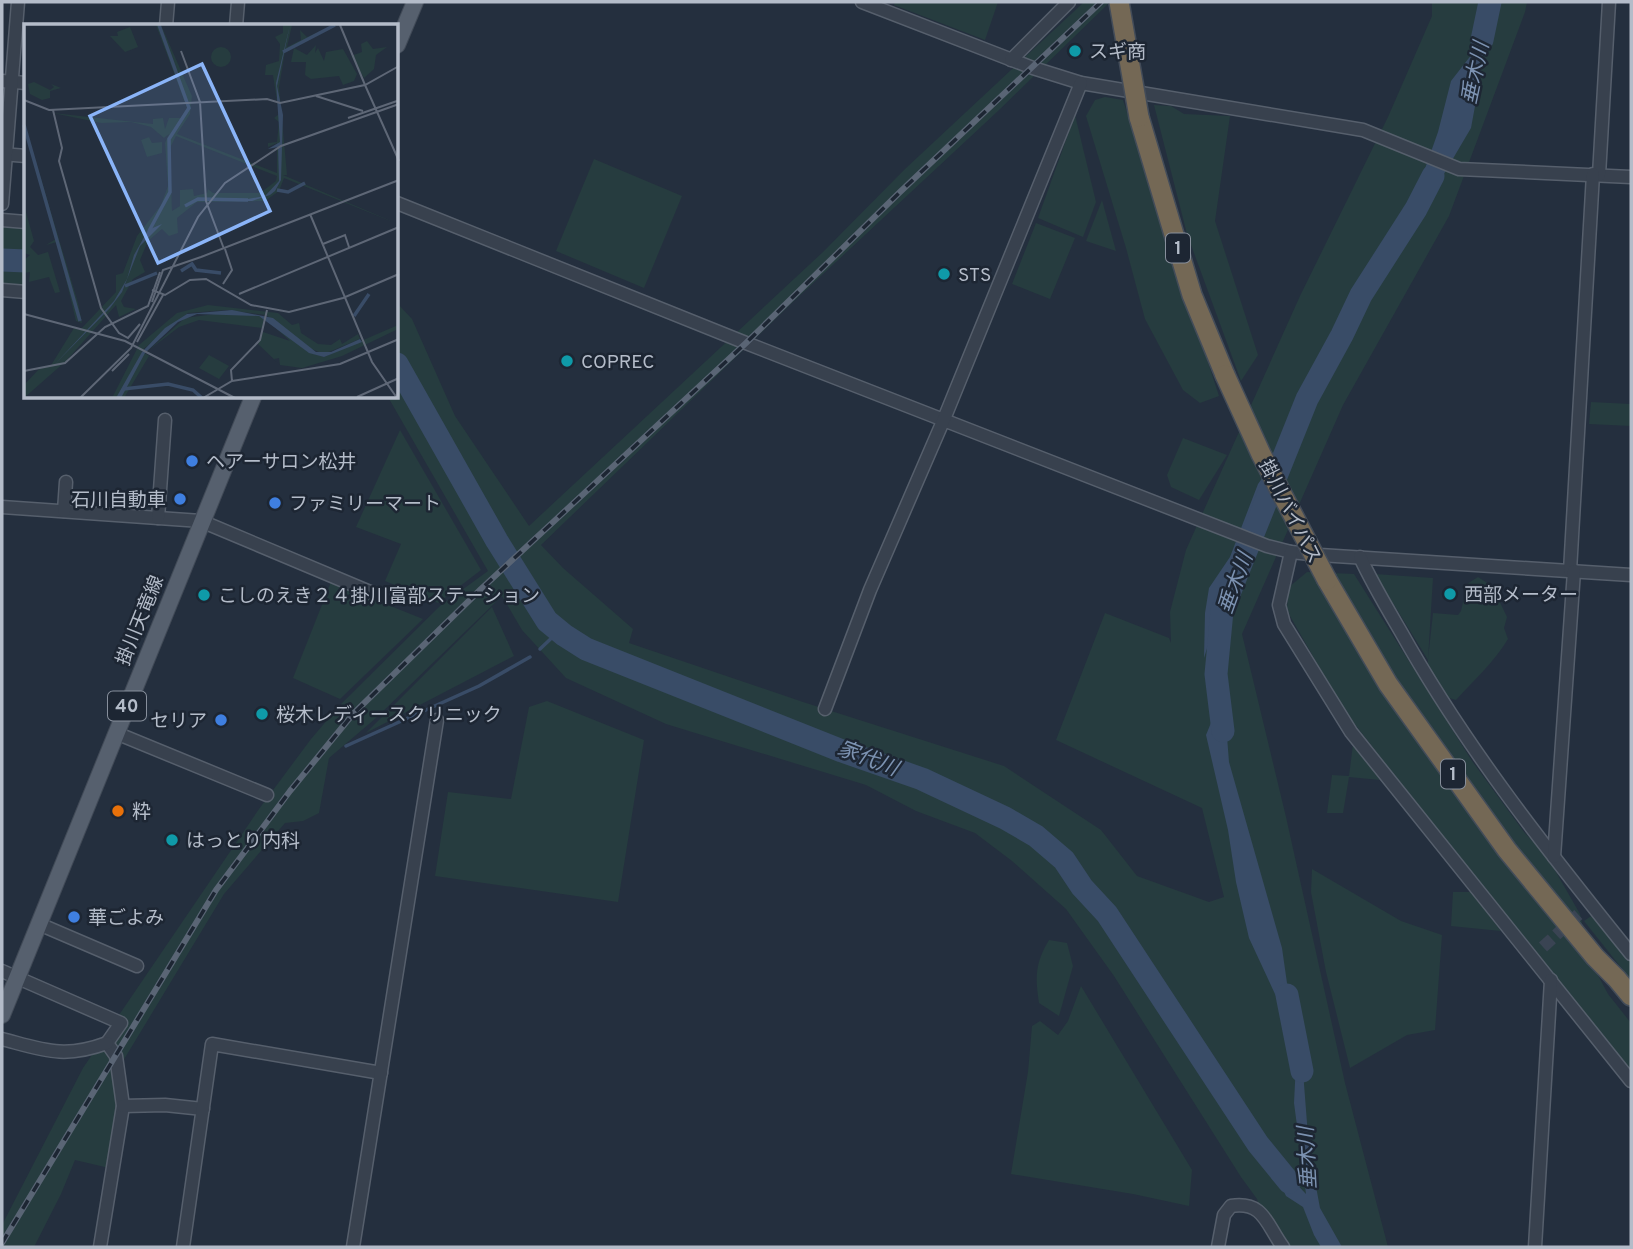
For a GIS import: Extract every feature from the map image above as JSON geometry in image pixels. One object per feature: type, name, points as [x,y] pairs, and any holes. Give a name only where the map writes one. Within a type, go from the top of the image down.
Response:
[{"type":"highway","name":"掛川バイパス","points":[[1119,2],[1139,117],[1192,295],[1261,454],[1327,580],[1396,695],[1507,850],[1595,957]]},
{"type":"highway","name":"1","points":[[1595,957],[1631,996]]},
{"type":"highway","name":"1","points":[[1595,957],[1631,1012]]},
{"type":"main road","points":[[399,40],[415,2]]},
{"type":"main road","name":"掛川天竜線","points":[[2,1015],[252,399]]},
{"type":"street","points":[[2,204],[7,81],[18,2]]},
{"type":"street","points":[[166,24],[168,2]]},
{"type":"street","points":[[236,24],[238,2]]},
{"type":"street","points":[[862,2],[883,6],[1011,60],[1081,83],[1363,130],[1460,169],[1631,177]]},
{"type":"street","points":[[1011,60],[1069,2]]},
{"type":"street","points":[[1554,857],[1609,2]]},
{"type":"street","points":[[825,709],[870,590],[944,419],[1081,83]]},
{"type":"street","points":[[4,154],[24,156]]},
{"type":"street","points":[[399,204],[746,343],[1267,546],[1292,552],[1631,575]]},
{"type":"street","points":[[2,220],[24,222]]},
{"type":"street","points":[[2,290],[24,292]]},
{"type":"street","points":[[158,518],[165,420]]},
{"type":"street","points":[[64,511],[66,482]]},
{"type":"street","points":[[2,507],[201,521],[370,592]]},
{"type":"street","points":[[1292,552],[1279,605],[1284,624],[1351,732],[1631,1081]]},
{"type":"street","points":[[1360,557],[1415,658],[1470,746],[1631,954]]},
{"type":"street","points":[[353,1247],[437,720]]},
{"type":"street","points":[[116,733],[267,795]]},
{"type":"street","points":[[1580,913],[1591,904]]},
{"type":"street","points":[[39,924],[137,966]]},
{"type":"street","points":[[1532,957],[1543,947]]},
{"type":"street","points":[[2,971],[121,1023],[107,1043],[65,1053],[2,1039]]},
{"type":"street","points":[[1535,1247],[1551,980]]},
{"type":"street","points":[[100,1247],[123,1106],[116,1056],[107,1043]]},
{"type":"street","points":[[183,1247],[212,1044],[381,1073]]},
{"type":"street","points":[[123,1106],[165,1105],[202,1109]]},
{"type":"street","points":[[1218,1247],[1224,1215],[1231,1206],[1244,1204],[1258,1209],[1283,1247]]},
{"type":"green space","points":[[895,2],[998,2],[985,40],[894,5]]},
{"type":"green space","points":[[1084,2],[1110,2],[541,545],[563,568],[633,629],[629,643],[1004,766],[1101,830],[1137,876],[1209,902],[1224,897],[1202,808],[1056,740],[1105,613],[1169,638],[1171,643],[1170,612],[1186,550],[1300,296],[1388,117],[1432,16],[1432,2],[1527,2],[1449,216],[1343,405],[1242,634],[1345,1083],[1388,1247],[1273,1247],[1257,1199],[1114,976],[1066,909],[1012,861],[975,833],[916,811],[866,785],[666,724],[566,678],[522,630],[502,596],[376,718],[329,758],[319,813],[303,821],[285,823],[224,894],[117,1071],[123,1106],[109,1168],[75,1160],[34,1247],[2,1247],[2,1225],[83,1068],[259,809],[340,705],[440,606],[488,571],[389,399],[399,399],[399,305],[412,319],[455,416],[529,526],[823,252],[905,169]]},
{"type":"green space","points":[[1105,97],[1123,100],[1219,396],[1200,403],[1183,390],[1145,319],[1086,116],[1095,100]]},
{"type":"green space","points":[[1154,105],[1171,106],[1184,114],[1230,116],[1215,221],[1258,355],[1241,381],[1187,234]]},
{"type":"green space","points":[[1075,115],[1096,202],[1083,237],[1038,218]]},
{"type":"green space","points":[[594,159],[682,196],[644,288],[556,251]]},
{"type":"green space","points":[[1102,200],[1116,251],[1086,241]]},
{"type":"green space","points":[[2,223],[24,225],[24,292],[2,290]]},
{"type":"green space","points":[[1036,223],[1075,238],[1050,299],[1012,284]]},
{"type":"green space","points":[[1591,402],[1631,404],[1631,426],[1589,424]]},
{"type":"green space","points":[[400,430],[481,570],[438,603],[385,581],[401,544],[356,527]]},
{"type":"green space","points":[[1183,438],[1227,455],[1199,500],[1171,487],[1167,475]]},
{"type":"green space","points":[[1307,572],[1354,574],[1472,761],[1524,832],[1548,858],[1580,914],[1591,962],[1608,994],[1631,1023],[1631,1074],[1343,709],[1287,607],[1289,587]]},
{"type":"green space","points":[[1375,574],[1433,578],[1428,659],[1433,613],[1458,615],[1467,584],[1478,577],[1492,586],[1507,617],[1504,628],[1508,639],[1456,700],[1446,697],[1427,669],[1428,660]]},
{"type":"green space","points":[[331,582],[423,619],[340,699],[293,678]]},
{"type":"green space","points":[[492,607],[514,656],[366,733]]},
{"type":"green space","points":[[547,701],[644,740],[618,902],[435,876],[448,792],[511,799],[529,707]]},
{"type":"green space","points":[[1353,744],[1380,780],[1349,777],[1343,813],[1327,813],[1332,775],[1349,776]]},
{"type":"green space","points":[[1312,869],[1401,921],[1442,935],[1435,1030],[1407,1035],[1350,1068],[1326,972],[1311,892]]},
{"type":"green space","points":[[1453,892],[1471,892],[1501,931],[1451,926]]},
{"type":"green space","points":[[1594,914],[1631,961],[1631,980],[1584,921]]},
{"type":"green space","points":[[1049,940],[1067,943],[1073,966],[1059,1016],[1039,1003],[1039,963]]},
{"type":"green space","points":[[1081,986],[1192,1170],[1189,1206],[1011,1174],[1028,1072],[1032,1026],[1040,1021],[1058,1035],[1068,1021]]},
{"type":"water","points":[[1479,2],[1489,2],[1489,9],[1471,128],[1438,184],[1410,211],[1438,132],[1451,81],[1472,54]]},
{"type":"water","points":[[1281,452],[1221,604],[1204,658],[1205,613],[1209,588],[1230,557],[1258,484]]},
{"type":"water","points":[[1220,701],[1226,724],[1229,762],[1282,948],[1293,1025],[1281,1007],[1249,938],[1236,882],[1228,830],[1206,735]]},
{"type":"water","points":[[1297,1043],[1303,1071],[1309,1149],[1320,1208],[1342,1247],[1321,1247],[1303,1207],[1286,1196],[1264,1150],[1306,1194],[1294,1103]]},
{"type":"waterway","name":"垂木川","points":[[1482,40],[1490,2]]},
{"type":"waterway","name":"垂木川","points":[[1223,731],[1216,674],[1222,611],[1307,399],[1361,295],[1416,209],[1433,176]]},
{"type":"waterway","name":"家代川","points":[[2,260],[24,261]]},
{"type":"waterway","name":"家代川","points":[[399,368],[497,541],[547,621],[586,649],[842,751],[922,779],[1005,818],[1036,836],[1064,860],[1082,887],[1107,914],[1258,1144],[1289,1182]]},
{"type":"waterway","points":[[540,649],[559,631]]},
{"type":"waterway","points":[[346,746],[479,686],[530,657]]},
{"type":"waterway","name":"垂木川","points":[[1287,995],[1302,1071]]},
{"type":"tunnel","points":[[1543,947],[1580,913]]},
{"type":"railway","points":[[2,1243],[216,890],[290,791],[353,714],[481,589],[746,343],[900,192],[1101,2]]},
{"type":"place","name":"スギ商","points":[[1075,51]]},
{"type":"place","name":"STS","points":[[944,274]]},
{"type":"place","name":"COPREC","points":[[567,361]]},
{"type":"place","name":"ヘアーサロン松井","points":[[192,461]]},
{"type":"place","name":"石川自動車","points":[[180,499]]},
{"type":"place","name":"ファミリーマート","points":[[275,503]]},
{"type":"place","name":"西部メーター","points":[[1450,594]]},
{"type":"place","name":"こしのえき２４掛川富部ステーション","points":[[204,595]]},
{"type":"place","name":"桜木レディースクリニック","points":[[262,714]]},
{"type":"place","name":"セリア","points":[[221,720]]},
{"type":"place","name":"粋","points":[[118,811]]},
{"type":"place","name":"はっとり内科","points":[[172,840]]},
{"type":"place","name":"華ごよみ","points":[[74,917]]}]
